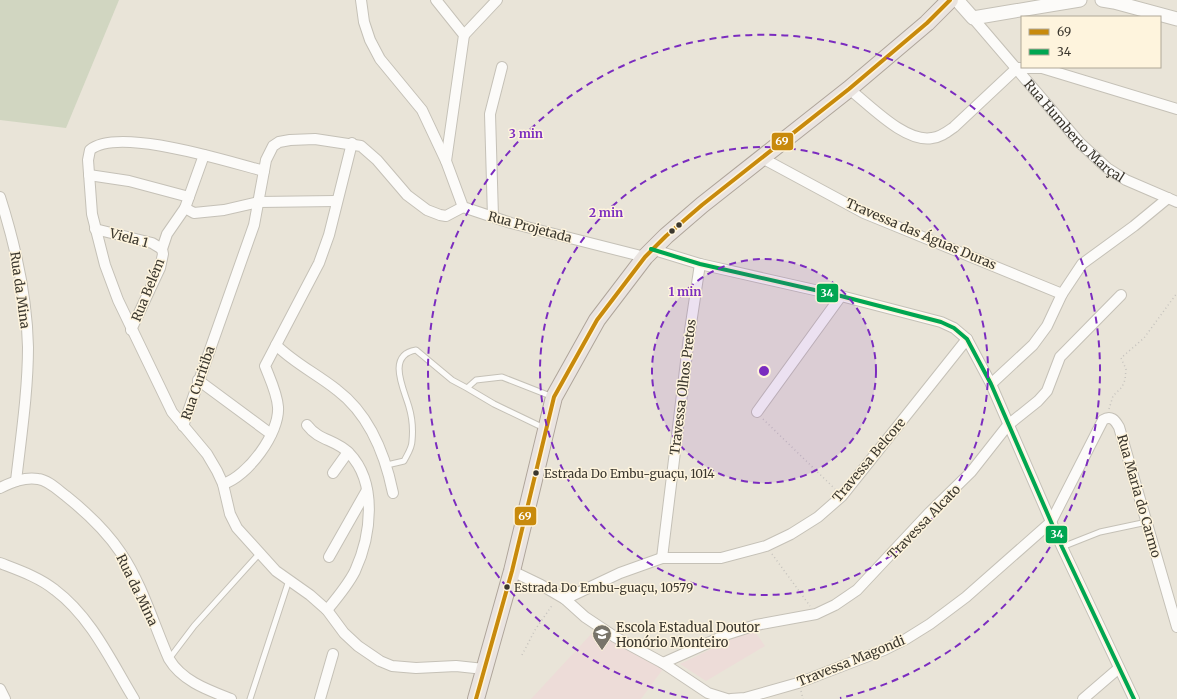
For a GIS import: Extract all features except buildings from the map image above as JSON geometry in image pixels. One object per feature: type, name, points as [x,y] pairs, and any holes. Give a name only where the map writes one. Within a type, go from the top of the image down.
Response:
[{"type":"main road","points":[[476,699],[512,571],[554,397],[597,320],[648,253],[702,205],[849,90],[927,23],[950,0]]},
{"type":"street","points":[[361,0],[364,22],[370,40],[380,59],[422,110],[446,161],[463,207]]},
{"type":"street","points":[[436,0],[464,35]]},
{"type":"street","points":[[446,161],[464,35],[497,0]]},
{"type":"street","name":"Rua Humberto Marçal","points":[[957,0],[988,38],[1017,68],[1080,144],[1107,168],[1126,180],[1172,200]]},
{"type":"street","points":[[973,18],[1080,0]]},
{"type":"street","points":[[1102,0],[1177,19]]},
{"type":"street","points":[[493,217],[490,114],[502,67]]},
{"type":"street","points":[[849,90],[899,129],[916,137],[931,138],[943,135],[954,127],[1017,68],[1042,68],[1177,110]]},
{"type":"street","name":"Rua Curitiba","points":[[183,426],[198,380],[244,255],[259,202],[268,152],[273,146],[279,142],[315,139],[361,146],[368,151],[407,195],[427,210],[440,216],[446,216],[463,207]]},
{"type":"street","name":"Rua Curitiba","points":[[183,426],[172,412],[131,330],[105,265],[95,229],[88,175],[88,154],[90,150],[98,145],[140,143],[158,144],[264,171]]},
{"type":"street","points":[[223,484],[235,479],[244,471],[271,434],[276,424],[278,408],[265,366],[319,263],[329,235],[336,201],[352,144]]},
{"type":"street","name":"Rua Belém","points":[[131,330],[160,268],[163,254],[162,249],[170,228],[185,208],[204,155]]},
{"type":"street","name":"Travessa das Águas Duras","points":[[762,158],[864,213],[1062,294]]},
{"type":"street","points":[[88,175],[129,181],[189,197]]},
{"type":"street","name":"Rua da Mina","points":[[0,197],[12,233],[19,270],[28,347],[24,416],[16,481]]},
{"type":"street","points":[[991,384],[1033,345],[1048,326],[1062,294],[1082,264],[1172,200]]},
{"type":"street","points":[[185,208],[194,213],[259,202],[336,201]]},
{"type":"street","name":"Rua Projetada","points":[[463,207],[493,217],[841,296],[940,322],[954,328],[967,339]]},
{"type":"street","name":"Viela 1","points":[[95,229],[152,243],[162,249]]},
{"type":"street","name":"Travessa Olhos Pretos","points":[[662,558],[689,337],[700,264]]},
{"type":"street","name":"Travessa Alcato","points":[[663,663],[728,634],[756,625],[816,614],[835,605],[857,590],[879,569],[930,512],[971,472],[1008,425],[1038,401],[1047,391],[1060,357],[1121,294]]},
{"type":"street","points":[[756,412],[841,296]]},
{"type":"street","points":[[967,339],[991,384],[1062,547],[1134,699]]},
{"type":"street","name":"Travessa Belcore","points":[[562,598],[620,573],[662,558],[721,558],[766,546],[791,534],[818,517],[842,496],[967,339]]},
{"type":"street","points":[[276,345],[300,366],[337,390],[358,409],[374,435],[387,465],[393,493]]},
{"type":"street","points":[[198,380],[271,434]]},
{"type":"street","name":"Rua Maria do Carmo","points":[[1051,522],[1086,450],[1103,420],[1107,417],[1111,417],[1116,421],[1119,428],[1148,522],[1177,627]]},
{"type":"street","points":[[307,425],[319,437],[331,440],[348,452],[362,470],[367,490],[369,512],[367,534],[361,555],[347,585],[327,610]]},
{"type":"street","points":[[183,426],[207,454],[217,471],[223,484],[230,514],[237,528],[276,571],[310,595],[327,610],[344,633],[358,646],[380,661],[392,666],[416,668],[456,666],[484,669]]},
{"type":"street","points":[[333,473],[348,452]]},
{"type":"street","name":"Rua da Mina","points":[[0,488],[16,481],[39,479],[53,486],[74,502],[98,526],[121,554],[141,593],[169,659],[175,669],[182,676],[231,699]]},
{"type":"street","points":[[329,557],[367,490]]},
{"type":"street","name":"Travessa Magondi","points":[[731,699],[745,698],[798,683],[884,650],[906,639],[930,624],[966,597],[1051,522]]},
{"type":"street","points":[[0,563],[27,574],[55,589],[77,610],[109,655],[134,699]]},
{"type":"street","points":[[512,571],[562,598],[585,618],[663,663],[706,696],[727,699]]},
{"type":"street","points":[[320,699],[333,654]]},
{"type":"street","points":[[1083,699],[1119,668]]},
{"type":"street","points":[[0,689],[5,699]]},
{"type":"lane","points":[[387,465],[404,461],[412,443],[410,409],[399,372],[401,358],[408,352],[416,350],[452,380],[494,404],[546,428]]},
{"type":"lane","points":[[467,388],[476,380],[502,377],[554,397]]},
{"type":"lane","points":[[1062,547],[1100,532],[1148,522]]},
{"type":"lane","points":[[169,659],[194,626],[259,554]]},
{"type":"lane","points":[[250,699],[289,580]]},
{"type":"path","points":[[1107,417],[1113,396],[1122,387],[1125,380],[1126,368],[1121,358],[1144,338],[1177,293]]},
{"type":"path","points":[[756,412],[842,496]]},
{"type":"path","points":[[766,546],[816,614]]},
{"type":"path","points":[[522,655],[535,630],[562,598]]},
{"type":"shaded area","points":[[753,629],[765,646],[706,681],[680,664]]},
{"type":"shaded area","name":"Escola Estadual Doutor Honório Monteiro","points":[[593,632],[663,669],[641,699],[531,699]]},
{"type":"green space","points":[[0,0],[119,0],[66,128],[0,120]]},
{"type":"transit line","name":"69","points":[[476,699],[512,571],[554,397],[597,320],[645,257],[666,236],[702,205],[849,89],[927,23],[950,0]]},
{"type":"transit line","name":"34","points":[[651,249],[700,264],[841,296],[941,322],[954,328],[967,339],[991,384],[1062,547],[1134,699]]},
{"type":"place","name":"Estrada Do Embu-guaçu, 1014","points":[[536,473]]},
{"type":"place","name":"Estrada Do Embu-guaçu, 10579","points":[[507,587]]},
{"type":"place","name":"Escola Estadual Doutor Honório Monteiro","points":[[602,651]]}]
